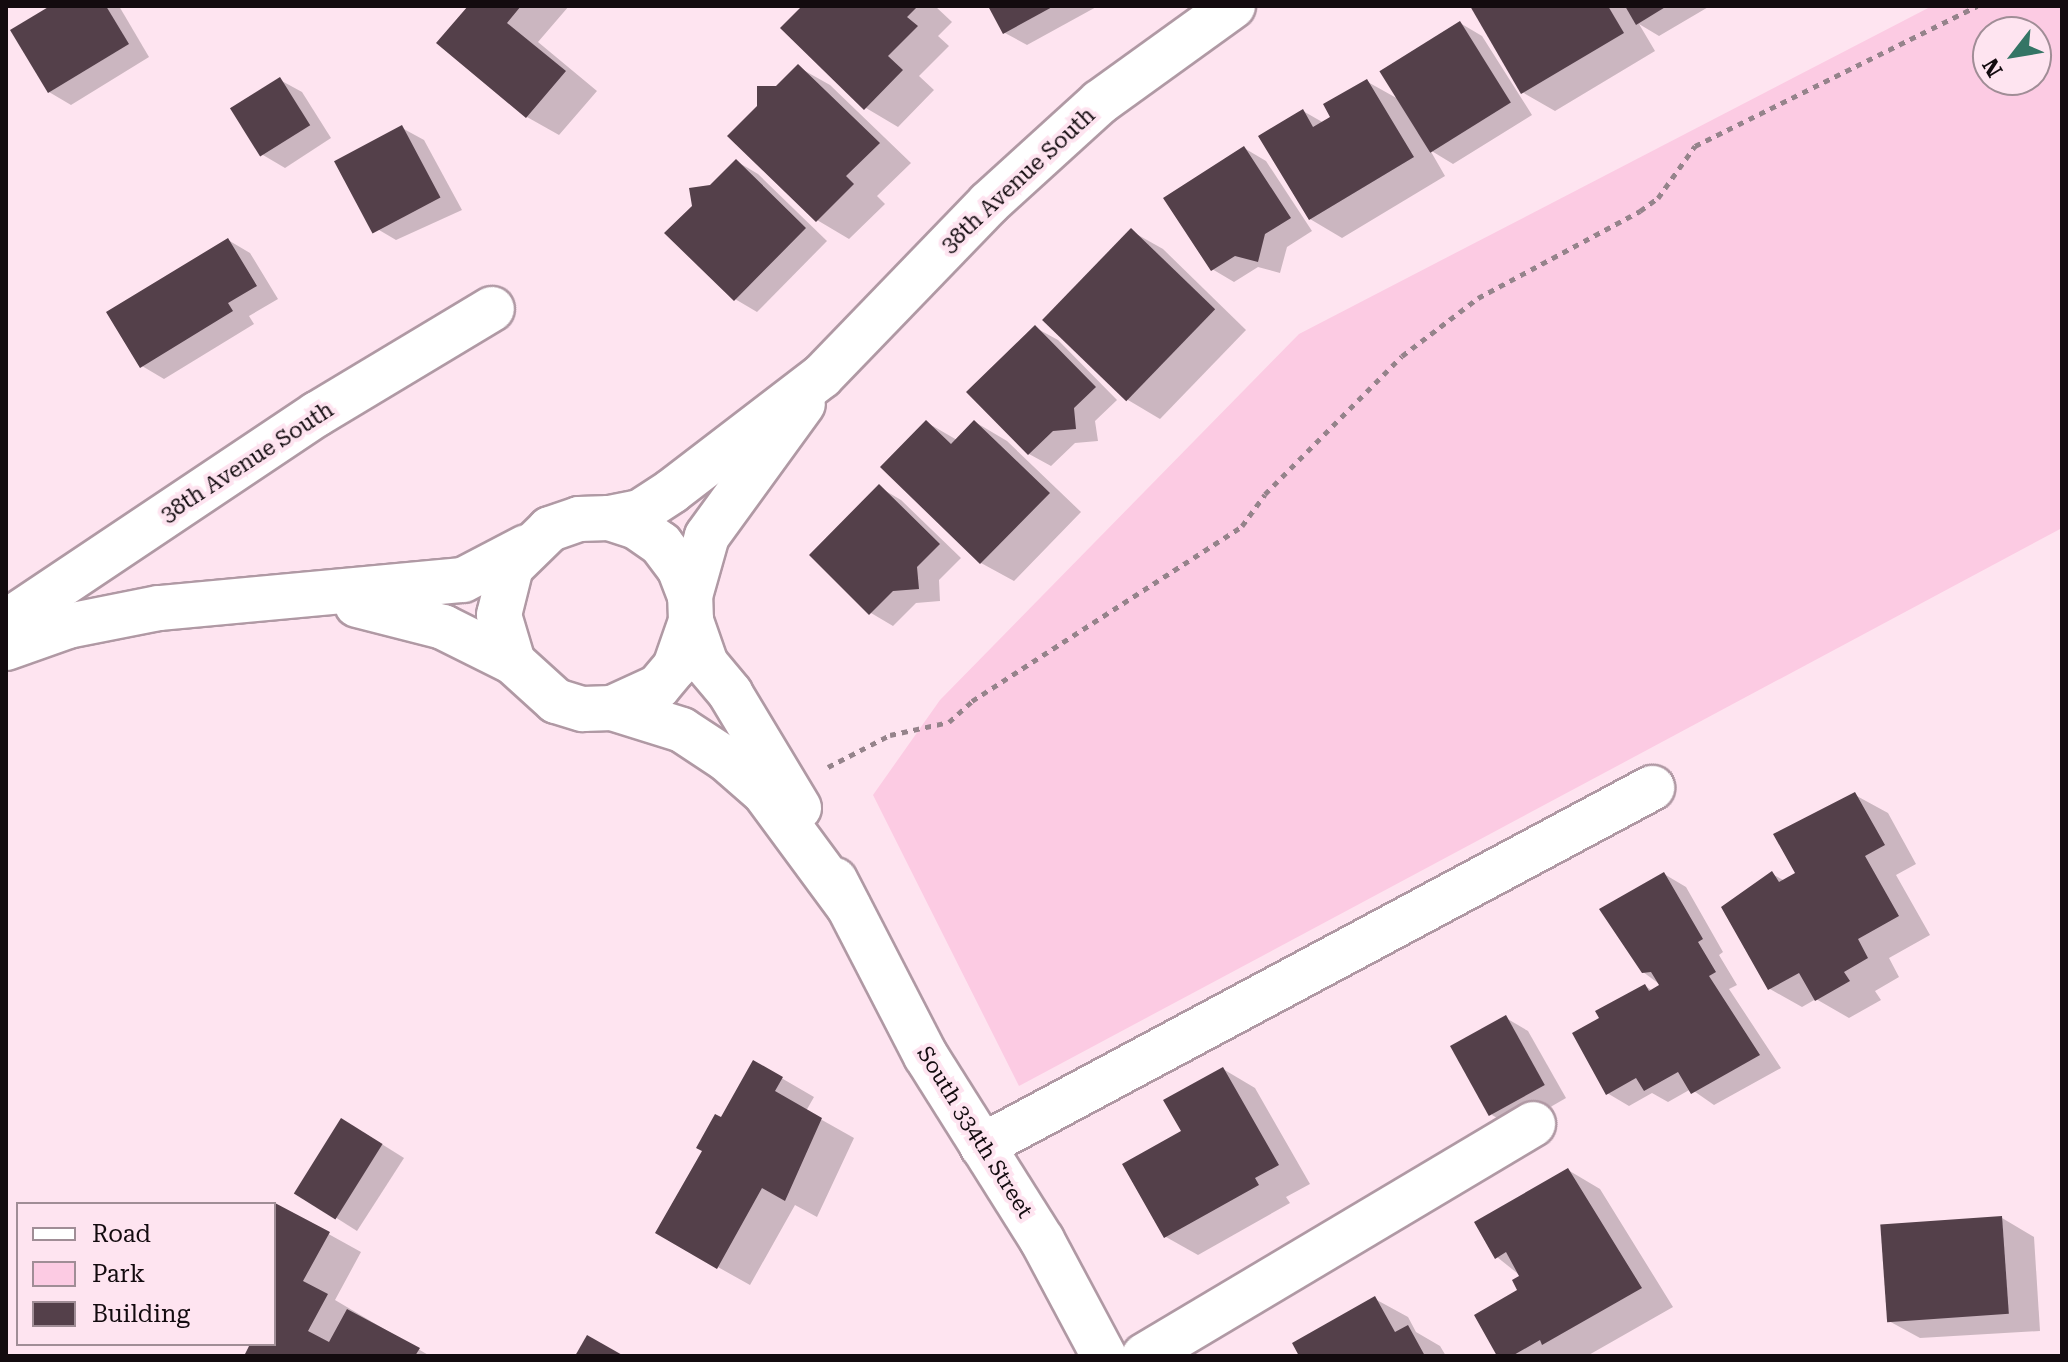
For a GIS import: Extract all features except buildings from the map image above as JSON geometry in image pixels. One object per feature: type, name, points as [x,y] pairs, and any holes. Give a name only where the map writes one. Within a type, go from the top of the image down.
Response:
[{"type":"street","name":"38th Avenue South","points":[[609,518],[640,512],[672,491],[822,376],[989,203],[1100,102],[1233,6]]},
{"type":"street","name":"38th Avenue South","points":[[6,622],[317,414],[492,309]]},
{"type":"street","name":"38th Avenue South","points":[[690,608],[707,536],[774,451],[822,376]]},
{"type":"street","points":[[6,648],[68,626],[159,608],[308,594],[463,580],[526,547],[550,529],[579,519],[609,518],[637,527],[661,544],[679,568],[690,608],[686,645],[658,687],[612,708],[583,709],[556,701],[513,662],[475,639],[410,616],[308,594]]},
{"type":"street","points":[[513,662],[499,615],[511,567],[526,547]]},
{"type":"street","name":"South 334th Street","points":[[690,608],[706,664],[730,693],[790,791],[926,1056],[1042,1240],[1104,1356]]},
{"type":"street","name":"South 334th Street","points":[[612,708],[682,730],[726,759],[764,792],[848,906]]},
{"type":"street","points":[[982,1146],[1652,788]]},
{"type":"street","points":[[1144,1356],[1533,1124]]},
{"type":"path","points":[[790,791],[890,735],[949,722],[972,701],[1242,526],[1265,494],[1402,356],[1478,298],[1640,211],[1658,198],[1695,146],[1977,6]]},
{"type":"green space","points":[[1932,6],[2062,6],[2062,528],[1019,1086],[873,795],[940,700],[1299,334]]}]
